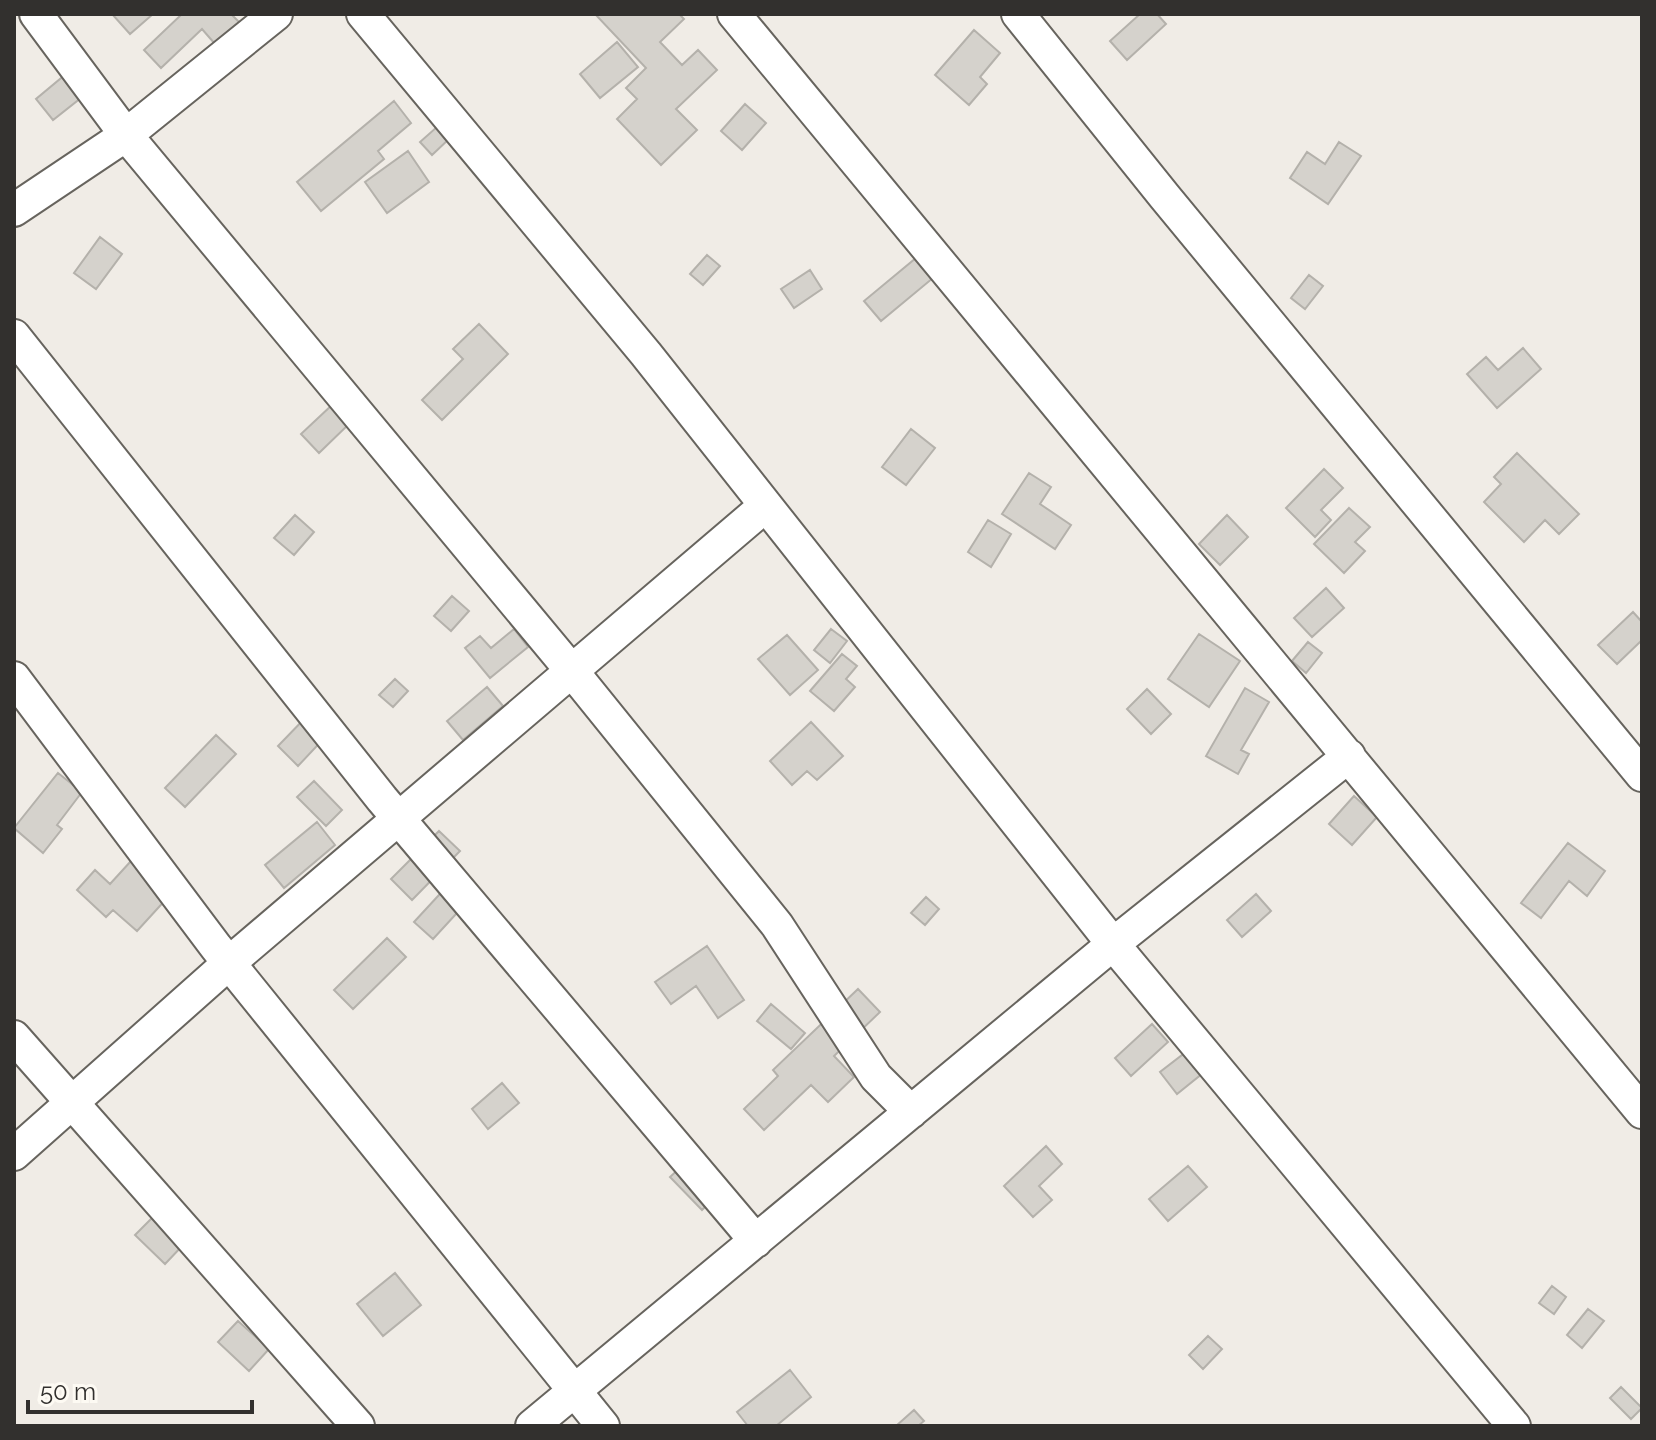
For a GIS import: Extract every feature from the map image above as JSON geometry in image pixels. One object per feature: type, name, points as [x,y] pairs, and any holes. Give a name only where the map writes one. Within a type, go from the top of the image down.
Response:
[{"type":"street","points":[[36,14],[126,135],[571,670],[777,925],[876,1077],[911,1112]]},
{"type":"street","points":[[14,210],[126,135],[276,14]]},
{"type":"street","points":[[363,14],[646,354],[1113,944],[1514,1426]]},
{"type":"street","points":[[734,14],[1642,1112]]},
{"type":"street","points":[[1018,14],[1642,775]]},
{"type":"street","points":[[14,336],[398,818],[756,1241]]},
{"type":"street","points":[[14,1154],[229,963],[765,506]]},
{"type":"street","points":[[14,678],[229,963],[603,1426]]},
{"type":"street","points":[[532,1426],[1113,944],[1349,756]]},
{"type":"street","points":[[14,1037],[358,1426]]},
{"type":"building","points":[[112,14],[153,14],[130,34]]},
{"type":"building","points":[[182,14],[231,14],[239,22],[215,44],[202,29],[161,68],[144,50]]},
{"type":"building","points":[[595,14],[679,14],[684,19],[660,42],[682,65],[698,50],[717,70],[676,109],[697,130],[661,165],[617,119],[637,99],[626,88],[646,68]]},
{"type":"building","points":[[1140,14],[1157,14],[1166,24],[1127,60],[1110,41]]},
{"type":"building","points":[[974,30],[1000,53],[980,77],[987,84],[969,105],[935,75]]},
{"type":"building","points":[[617,42],[638,67],[600,98],[580,74]]},
{"type":"building","points":[[78,64],[96,86],[53,120],[36,99]]},
{"type":"building","points":[[394,101],[411,123],[378,151],[384,159],[321,211],[297,182]]},
{"type":"building","points":[[745,104],[766,123],[742,150],[721,131]]},
{"type":"building","points":[[438,126],[450,138],[432,155],[420,142]]},
{"type":"building","points":[[1339,142],[1361,156],[1328,204],[1290,178],[1307,152],[1325,164]]},
{"type":"building","points":[[408,151],[429,182],[387,213],[365,182]]},
{"type":"building","points":[[100,237],[122,254],[96,289],[74,273]]},
{"type":"building","points":[[707,255],[720,266],[703,285],[690,274]]},
{"type":"building","points":[[916,258],[933,278],[881,321],[864,301]]},
{"type":"building","points":[[810,270],[822,289],[794,308],[781,289]]},
{"type":"building","points":[[1309,275],[1323,286],[1305,309],[1291,298]]},
{"type":"building","points":[[479,324],[508,354],[442,420],[422,400],[463,359],[453,349]]},
{"type":"building","points":[[1523,348],[1541,369],[1497,408],[1467,374],[1486,357],[1498,370]]},
{"type":"building","points":[[332,405],[350,423],[319,453],[301,434]]},
{"type":"building","points":[[911,429],[935,448],[906,485],[882,467]]},
{"type":"building","points":[[1517,453],[1579,514],[1559,534],[1545,520],[1524,542],[1484,502],[1501,484],[1494,477]]},
{"type":"building","points":[[1324,469],[1343,488],[1321,510],[1331,520],[1315,537],[1286,508]]},
{"type":"building","points":[[1029,473],[1051,487],[1040,504],[1071,525],[1055,549],[1002,514]]},
{"type":"building","points":[[1349,508],[1370,527],[1355,542],[1365,551],[1344,573],[1314,544]]},
{"type":"building","points":[[295,515],[314,532],[294,555],[274,538]]},
{"type":"building","points":[[1227,515],[1248,537],[1220,565],[1199,544]]},
{"type":"building","points":[[988,520],[1011,534],[991,567],[968,552]]},
{"type":"building","points":[[1326,588],[1344,608],[1312,637],[1294,618]]},
{"type":"building","points":[[452,596],[469,611],[451,631],[434,616]]},
{"type":"building","points":[[1633,612],[1642,622],[1642,640],[1617,664],[1598,645]]},
{"type":"building","points":[[514,629],[528,647],[490,678],[465,648],[480,636],[491,648]]},
{"type":"building","points":[[831,629],[847,641],[830,663],[814,650]]},
{"type":"building","points":[[1199,634],[1240,661],[1209,707],[1168,679]]},
{"type":"building","points":[[787,635],[818,670],[790,695],[758,659]]},
{"type":"building","points":[[1308,642],[1322,653],[1306,673],[1292,661]]},
{"type":"building","points":[[842,654],[857,666],[846,679],[855,687],[834,711],[810,691]]},
{"type":"building","points":[[395,679],[408,691],[393,707],[379,695]]},
{"type":"building","points":[[487,687],[503,706],[463,740],[447,721]]},
{"type":"building","points":[[1245,688],[1269,702],[1241,750],[1249,754],[1238,774],[1206,756]]},
{"type":"building","points":[[1147,689],[1171,714],[1151,734],[1127,709]]},
{"type":"building","points":[[309,714],[329,733],[298,766],[278,746]]},
{"type":"building","points":[[811,722],[843,756],[817,780],[807,771],[792,785],[770,761]]},
{"type":"building","points":[[216,735],[236,754],[185,807],[165,788]]},
{"type":"building","points":[[58,773],[82,792],[57,825],[62,829],[43,853],[14,828]]},
{"type":"building","points":[[314,781],[342,810],[326,826],[297,797]]},
{"type":"building","points":[[1354,796],[1377,817],[1352,845],[1329,824]]},
{"type":"building","points":[[317,822],[335,845],[284,888],[265,865]]},
{"type":"building","points":[[439,831],[460,851],[412,900],[391,879]]},
{"type":"building","points":[[1568,843],[1605,871],[1587,896],[1569,881],[1541,918],[1521,903]]},
{"type":"building","points":[[131,861],[169,896],[137,931],[113,910],[106,917],[77,890],[95,870],[110,884]]},
{"type":"building","points":[[450,883],[468,901],[433,939],[414,922]]},
{"type":"building","points":[[1256,894],[1271,911],[1242,937],[1227,920]]},
{"type":"building","points":[[926,897],[939,909],[925,925],[911,913]]},
{"type":"building","points":[[387,938],[406,957],[353,1009],[334,990]]},
{"type":"building","points":[[707,946],[744,1000],[718,1018],[696,986],[671,1004],[655,982]]},
{"type":"building","points":[[858,989],[880,1012],[834,1056],[854,1077],[828,1102],[811,1085],[764,1130],[744,1109],[778,1076],[773,1070]]},
{"type":"building","points":[[771,1004],[805,1033],[791,1049],[757,1021]]},
{"type":"building","points":[[1152,1024],[1168,1042],[1131,1076],[1115,1058]]},
{"type":"building","points":[[1186,1052],[1203,1073],[1177,1094],[1160,1072]]},
{"type":"building","points":[[502,1083],[519,1103],[488,1129],[472,1109]]},
{"type":"building","points":[[1046,1146],[1062,1164],[1039,1186],[1052,1200],[1033,1217],[1004,1186]]},
{"type":"building","points":[[696,1153],[727,1185],[702,1210],[670,1177]]},
{"type":"building","points":[[1188,1166],[1207,1187],[1168,1221],[1149,1199]]},
{"type":"building","points":[[154,1216],[184,1244],[165,1264],[135,1235]]},
{"type":"building","points":[[395,1273],[421,1305],[383,1336],[357,1304]]},
{"type":"building","points":[[1552,1286],[1566,1297],[1554,1314],[1539,1303]]},
{"type":"building","points":[[1588,1309],[1604,1321],[1582,1348],[1567,1335]]},
{"type":"building","points":[[238,1321],[269,1349],[249,1371],[218,1342]]},
{"type":"building","points":[[1208,1336],[1222,1349],[1203,1369],[1189,1355]]},
{"type":"building","points":[[790,1370],[811,1397],[776,1426],[748,1426],[737,1412]]},
{"type":"building","points":[[1621,1387],[1642,1408],[1631,1419],[1610,1398]]},
{"type":"building","points":[[914,1410],[924,1421],[918,1426],[896,1426]]}]
